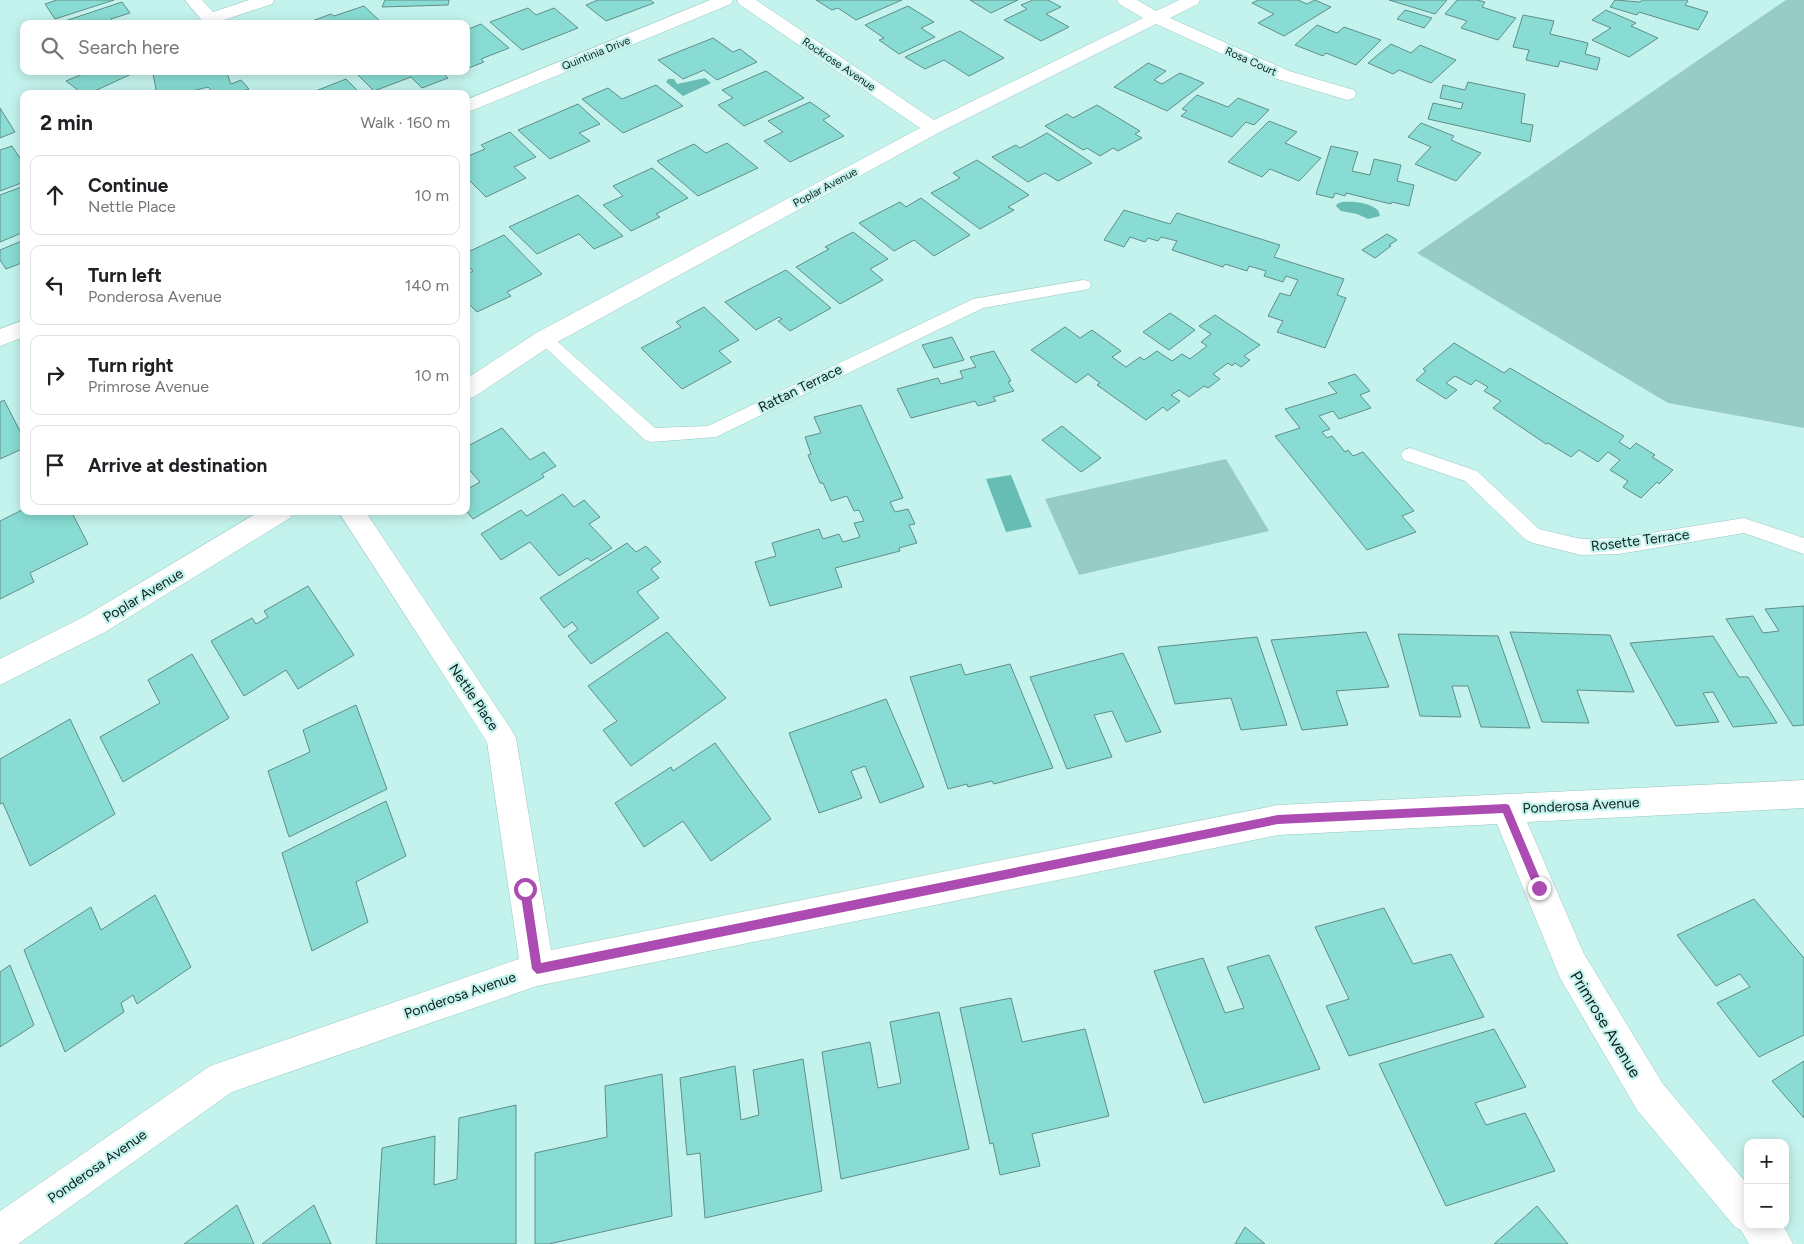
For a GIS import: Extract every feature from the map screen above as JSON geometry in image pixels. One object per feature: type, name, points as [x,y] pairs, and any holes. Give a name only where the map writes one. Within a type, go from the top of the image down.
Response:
[{"type":"street","points":[[193,0],[210,19],[266,0]]},
{"type":"street","name":"Quintinia Drive","points":[[470,105],[725,0]]},
{"type":"street","name":"Rockrose Avenue","points":[[745,0],[933,128]]},
{"type":"street","name":"Rosa Court","points":[[1124,0],[1158,18],[1283,75],[1347,94]]},
{"type":"street","name":"Poplar Avenue","points":[[470,388],[544,339],[933,128],[1192,0]]},
{"type":"street","points":[[0,338],[20,330]]},
{"type":"street","name":"Poplar Avenue","points":[[0,673],[95,624],[274,515]]},
{"type":"street","name":"Nettle Place","points":[[354,515],[501,738],[537,969]]},
{"type":"street","name":"Ponderosa Avenue","points":[[0,1234],[222,1078],[537,969],[1278,820],[1804,794]]},
{"type":"street","name":"Primrose Avenue","points":[[1506,808],[1572,966],[1650,1097],[1744,1209]]},
{"type":"street","points":[[1761,1229],[1774,1244]]},
{"type":"lane","name":"Rattan Terrace","points":[[544,339],[651,435],[710,432],[979,303],[1083,285]]},
{"type":"lane","name":"Rosette Terrace","points":[[1410,455],[1471,476],[1534,535],[1581,547],[1618,546],[1744,525],[1804,546]]},
{"type":"shaded area","points":[[1786,0],[1804,0],[1804,428],[1668,403],[1417,253]]},
{"type":"shaded area","points":[[705,78],[711,83],[683,96],[666,82],[668,79],[674,79],[677,84]]},
{"type":"shaded area","points":[[1342,202],[1356,202],[1369,205],[1378,210],[1380,216],[1368,219],[1357,214],[1341,211],[1336,206]]},
{"type":"shaded area","points":[[1226,459],[1269,531],[1079,575],[1045,499]]},
{"type":"shaded area","points":[[1011,475],[1032,527],[1006,532],[986,479]]},
{"type":"building","points":[[57,0],[114,0],[55,19],[45,4]]},
{"type":"building","points":[[385,0],[449,0],[448,5],[382,7]]},
{"type":"building","points":[[598,0],[650,0],[654,3],[606,21],[586,5]]},
{"type":"building","points":[[816,0],[902,0],[856,20],[838,8],[832,10]]},
{"type":"building","points":[[970,0],[1018,0],[991,13]]},
{"type":"building","points":[[1033,0],[1048,0],[1061,7],[1046,14],[1069,27],[1041,41],[1004,20],[1027,9],[1021,5]]},
{"type":"building","points":[[1258,0],[1298,0],[1307,4],[1315,0],[1331,7],[1284,36],[1258,23],[1274,14],[1252,3]]},
{"type":"building","points":[[1389,0],[1447,0],[1435,14]]},
{"type":"building","points":[[1457,0],[1485,2],[1482,7],[1516,18],[1498,40],[1461,28],[1467,21],[1445,14]]},
{"type":"building","points":[[1615,0],[1640,2],[1642,0],[1686,0],[1688,1],[1685,5],[1708,12],[1698,30],[1639,12],[1637,15],[1610,7]]},
{"type":"building","points":[[122,2],[130,13],[112,20],[68,20]]},
{"type":"building","points":[[364,6],[379,20],[315,20],[331,14],[334,16]]},
{"type":"building","points":[[908,6],[934,22],[921,28],[935,37],[899,54],[879,40],[884,38],[865,25]]},
{"type":"building","points":[[528,8],[536,15],[554,8],[578,28],[522,50],[490,22]]},
{"type":"building","points":[[1405,10],[1432,18],[1424,28],[1397,19]]},
{"type":"building","points":[[1606,10],[1636,23],[1631,26],[1658,38],[1629,57],[1592,40],[1611,28],[1592,20]]},
{"type":"building","points":[[1523,15],[1554,21],[1550,34],[1588,43],[1585,54],[1600,58],[1597,70],[1560,61],[1558,67],[1526,60],[1529,50],[1513,47]]},
{"type":"building","points":[[481,24],[509,48],[481,59],[484,62],[470,67],[470,28]]},
{"type":"building","points":[[1317,25],[1337,33],[1344,27],[1381,40],[1356,65],[1326,53],[1323,56],[1295,45]]},
{"type":"building","points":[[960,31],[1004,58],[969,76],[944,60],[925,69],[905,57]]},
{"type":"building","points":[[713,38],[733,52],[740,49],[757,62],[717,80],[704,70],[683,79],[658,60]]},
{"type":"building","points":[[1391,44],[1411,53],[1420,45],[1456,60],[1431,83],[1399,70],[1393,74],[1368,63]]},
{"type":"building","points":[[1148,63],[1166,71],[1154,80],[1162,84],[1180,73],[1204,83],[1167,111],[1114,87]]},
{"type":"building","points":[[766,71],[804,98],[744,126],[718,105],[733,98],[722,90]]},
{"type":"building","points":[[80,75],[129,75],[97,90],[78,90],[66,81]]},
{"type":"building","points":[[153,75],[228,75],[231,84],[241,80],[249,89],[211,90],[208,87],[196,90],[156,90]]},
{"type":"building","points":[[358,75],[445,75],[448,78],[422,88],[411,77],[373,90]]},
{"type":"building","points":[[346,79],[357,90],[318,90]]},
{"type":"building","points":[[1468,82],[1525,94],[1521,123],[1533,125],[1530,142],[1428,119],[1433,103],[1461,109],[1463,103],[1440,98],[1443,85],[1465,90]]},
{"type":"building","points":[[656,85],[683,106],[623,133],[582,99],[608,88],[622,99]]},
{"type":"building","points":[[1197,95],[1228,107],[1238,98],[1269,110],[1254,125],[1246,122],[1232,137],[1181,116],[1187,111],[1182,109]]},
{"type":"building","points":[[810,102],[830,116],[823,120],[844,136],[790,162],[764,141],[783,132],[768,121]]},
{"type":"building","points":[[578,104],[600,124],[579,133],[590,141],[550,159],[518,130]]},
{"type":"building","points":[[1097,105],[1140,131],[1135,134],[1142,138],[1118,151],[1113,148],[1100,156],[1087,148],[1083,150],[1045,126],[1067,114],[1073,118]]},
{"type":"building","points":[[0,108],[15,132],[0,138]]},
{"type":"building","points":[[1269,121],[1297,132],[1285,143],[1321,158],[1299,181],[1270,169],[1262,177],[1228,162]]},
{"type":"building","points":[[1421,123],[1454,136],[1451,140],[1481,153],[1456,181],[1415,164],[1431,147],[1408,137]]},
{"type":"building","points":[[510,132],[536,157],[514,167],[526,178],[486,197],[470,181],[470,155],[485,149],[481,145]]},
{"type":"building","points":[[1047,133],[1092,163],[1058,181],[1045,173],[1028,182],[992,157],[1016,145],[1020,148]]},
{"type":"building","points":[[727,143],[758,168],[698,196],[657,161],[694,144],[706,153]]},
{"type":"building","points":[[12,146],[20,158],[20,184],[0,191],[0,150]]},
{"type":"building","points":[[1331,146],[1358,152],[1352,171],[1370,175],[1374,159],[1401,165],[1397,181],[1414,185],[1409,206],[1392,202],[1391,204],[1346,193],[1345,196],[1335,193],[1333,198],[1316,194]]},
{"type":"building","points":[[977,160],[1029,195],[1008,207],[1014,210],[980,229],[931,193],[960,178],[953,173]]},
{"type":"building","points":[[652,168],[688,198],[656,214],[660,217],[631,231],[603,205],[623,196],[613,186]]},
{"type":"building","points":[[20,188],[20,234],[0,242],[0,195]]},
{"type":"building","points":[[578,195],[623,236],[594,249],[579,234],[537,254],[509,227]]},
{"type":"building","points":[[921,198],[970,235],[934,256],[914,240],[894,251],[859,223],[900,202],[906,207]]},
{"type":"building","points":[[1124,210],[1170,224],[1177,213],[1280,245],[1274,257],[1344,279],[1337,295],[1346,298],[1325,348],[1277,332],[1283,321],[1268,316],[1280,293],[1290,296],[1298,280],[1286,276],[1283,282],[1264,276],[1266,271],[1249,266],[1247,271],[1225,264],[1223,267],[1172,250],[1177,241],[1161,237],[1158,241],[1148,238],[1145,242],[1130,237],[1124,247],[1104,240]]},
{"type":"building","points":[[853,232],[888,259],[870,269],[883,280],[840,304],[796,267],[829,249],[825,247]]},
{"type":"building","points":[[1387,234],[1397,240],[1375,258],[1362,250]]},
{"type":"building","points":[[504,235],[542,274],[507,292],[511,296],[477,312],[470,305],[470,273],[473,271],[470,268],[470,251]]},
{"type":"building","points":[[20,242],[20,264],[6,269],[0,260],[0,250]]},
{"type":"building","points":[[786,270],[831,308],[790,331],[778,321],[782,319],[779,317],[756,330],[725,302]]},
{"type":"building","points":[[704,307],[739,340],[719,351],[731,362],[682,389],[641,348],[681,327],[676,322]]},
{"type":"building","points":[[1170,313],[1195,330],[1169,350],[1143,332]]},
{"type":"building","points":[[1215,315],[1260,345],[1244,356],[1250,360],[1241,367],[1235,363],[1232,366],[1228,363],[1213,374],[1220,379],[1208,388],[1204,386],[1189,397],[1179,390],[1171,395],[1180,401],[1167,411],[1163,407],[1146,420],[1097,385],[1100,383],[1088,374],[1076,383],[1031,350],[1065,327],[1080,338],[1092,330],[1121,351],[1112,357],[1126,367],[1140,357],[1144,360],[1157,351],[1172,361],[1182,354],[1190,359],[1207,346],[1201,342],[1211,334],[1199,326]]},
{"type":"building","points":[[952,337],[964,360],[934,368],[922,345]]},
{"type":"building","points":[[1454,343],[1504,373],[1510,368],[1624,436],[1619,442],[1630,449],[1636,443],[1655,455],[1652,457],[1673,470],[1659,484],[1657,482],[1641,498],[1623,487],[1628,481],[1610,470],[1620,460],[1608,452],[1598,462],[1579,450],[1571,457],[1548,443],[1546,444],[1493,408],[1501,401],[1484,391],[1488,387],[1476,380],[1471,385],[1455,376],[1446,383],[1457,390],[1446,399],[1416,380],[1426,371],[1423,369]]},
{"type":"building","points":[[994,351],[1011,381],[1008,382],[1014,391],[993,397],[996,401],[978,406],[975,401],[911,418],[897,389],[938,378],[941,384],[963,378],[960,371],[976,367],[970,357]]},
{"type":"building","points":[[1355,374],[1370,391],[1360,395],[1371,408],[1339,419],[1333,411],[1319,416],[1330,429],[1322,432],[1327,438],[1332,436],[1345,452],[1348,450],[1353,456],[1363,452],[1414,511],[1402,516],[1416,532],[1367,550],[1275,436],[1300,428],[1285,409],[1337,393],[1328,383]]},
{"type":"building","points":[[4,400],[20,431],[20,450],[0,459],[0,402]]},
{"type":"building","points":[[861,405],[903,498],[890,502],[895,512],[908,509],[915,524],[909,525],[917,543],[899,548],[900,551],[835,568],[842,587],[770,606],[755,562],[776,556],[772,543],[819,529],[823,539],[839,534],[843,542],[860,537],[854,523],[864,521],[859,510],[854,511],[847,496],[831,501],[823,483],[820,483],[808,455],[811,454],[805,437],[821,433],[814,417]]},
{"type":"building","points":[[1062,426],[1101,458],[1081,472],[1042,440]]},
{"type":"building","points":[[502,428],[530,460],[544,452],[556,466],[542,474],[544,477],[473,519],[470,515],[470,488],[480,482],[470,471],[470,445]]},
{"type":"building","points":[[563,494],[574,507],[584,500],[600,517],[589,524],[612,548],[591,561],[587,558],[559,576],[530,542],[501,560],[481,534],[521,510],[527,516]]},
{"type":"building","points":[[20,511],[20,515],[73,515],[88,544],[30,573],[34,582],[0,599],[0,521]]},
{"type":"building","points":[[627,543],[636,552],[646,546],[661,562],[651,569],[659,578],[637,592],[659,618],[591,664],[568,636],[578,629],[572,622],[564,628],[540,598]]},
{"type":"building","points":[[308,586],[354,655],[298,689],[286,670],[244,696],[211,641],[252,618],[256,624],[268,617],[264,611]]},
{"type":"building","points":[[1804,606],[1804,725],[1793,726],[1726,619],[1753,616],[1763,633],[1779,631],[1765,609]]},
{"type":"building","points":[[667,632],[726,698],[631,766],[603,730],[617,721],[588,686]]},
{"type":"building","points":[[1366,632],[1389,687],[1336,691],[1348,725],[1302,730],[1271,640]]},
{"type":"building","points":[[1510,632],[1610,635],[1634,692],[1577,690],[1589,723],[1542,722]]},
{"type":"building","points":[[1398,634],[1498,636],[1530,728],[1481,727],[1468,686],[1452,686],[1461,717],[1420,716]]},
{"type":"building","points":[[1713,636],[1739,677],[1748,677],[1777,723],[1733,727],[1713,692],[1703,693],[1719,722],[1676,726],[1630,643]]},
{"type":"building","points":[[1257,637],[1287,725],[1241,730],[1231,698],[1175,704],[1158,647]]},
{"type":"building","points":[[1123,653],[1161,732],[1126,742],[1112,711],[1094,715],[1112,757],[1067,769],[1030,677]]},
{"type":"building","points":[[192,654],[229,718],[123,782],[100,737],[160,703],[148,680]]},
{"type":"building","points":[[961,664],[965,675],[1010,664],[1053,768],[994,784],[992,781],[968,787],[967,784],[948,789],[910,677]]},
{"type":"building","points":[[886,699],[924,787],[880,803],[865,766],[851,771],[862,798],[819,813],[789,733]]},
{"type":"building","points":[[356,705],[387,789],[289,837],[268,771],[310,752],[303,730]]},
{"type":"building","points":[[70,719],[115,814],[30,866],[3,803],[0,804],[0,759]]},
{"type":"building","points":[[715,743],[771,819],[711,861],[683,821],[644,847],[615,803],[671,767],[673,771]]},
{"type":"building","points":[[386,801],[406,856],[356,882],[368,922],[312,951],[282,853]]},
{"type":"building","points":[[155,895],[191,967],[137,1004],[133,995],[121,1003],[124,1012],[65,1052],[24,950],[91,907],[101,930]]},
{"type":"building","points":[[1754,899],[1804,958],[1804,1035],[1759,1057],[1717,1003],[1750,987],[1740,974],[1716,986],[1677,935]]},
{"type":"building","points":[[1384,908],[1413,964],[1451,954],[1484,1017],[1349,1056],[1326,1006],[1349,999],[1315,927]]},
{"type":"building","points":[[1269,955],[1320,1069],[1204,1103],[1154,971],[1203,958],[1225,1013],[1244,1008],[1227,967]]},
{"type":"building","points":[[10,965],[34,1025],[0,1047],[0,972]]},
{"type":"building","points":[[1011,998],[1022,1042],[1085,1029],[1109,1116],[1032,1134],[1040,1166],[1000,1175],[993,1143],[990,1144],[960,1008]]},
{"type":"building","points":[[939,1012],[969,1149],[841,1179],[822,1052],[870,1042],[878,1088],[901,1083],[890,1022]]},
{"type":"building","points":[[1494,1029],[1526,1087],[1475,1103],[1486,1125],[1525,1113],[1555,1171],[1446,1206],[1379,1064]]},
{"type":"building","points":[[803,1059],[822,1191],[705,1218],[700,1153],[687,1155],[680,1078],[735,1066],[741,1120],[759,1115],[753,1070]]},
{"type":"building","points":[[1804,1061],[1804,1118],[1772,1081]]},
{"type":"building","points":[[662,1074],[672,1216],[549,1244],[535,1244],[535,1153],[607,1137],[605,1086]]},
{"type":"building","points":[[516,1105],[516,1244],[376,1244],[382,1148],[435,1136],[434,1185],[457,1179],[459,1118]]},
{"type":"building","points":[[237,1205],[254,1244],[184,1244]]},
{"type":"building","points":[[314,1205],[331,1244],[262,1244]]},
{"type":"building","points":[[1537,1206],[1568,1244],[1494,1244]]},
{"type":"building","points":[[1245,1227],[1265,1244],[1235,1244]]},
{"type":"route","points":[[525,889],[537,969],[1278,820],[1506,808],[1539,888]]}]
